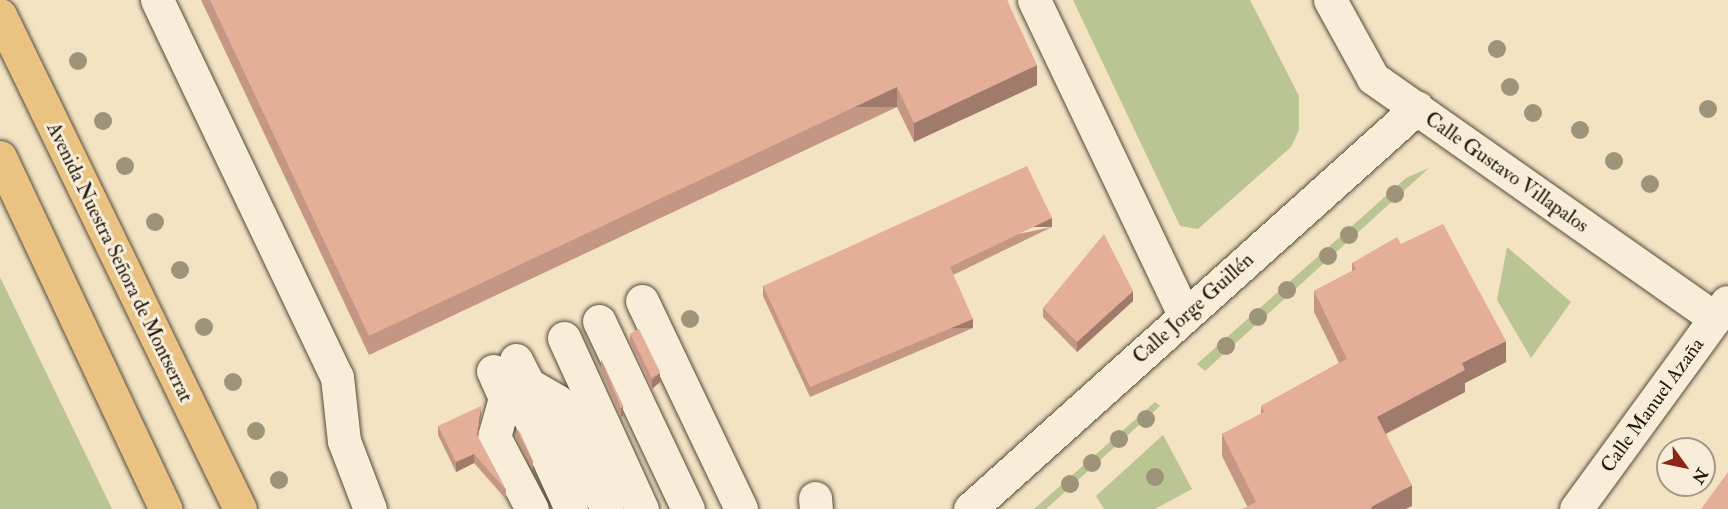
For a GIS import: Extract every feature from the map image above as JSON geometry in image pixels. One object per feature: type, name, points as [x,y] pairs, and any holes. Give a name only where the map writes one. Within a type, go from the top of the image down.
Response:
[{"type":"main road","name":"Avenida Nuestra Señora de Montserrat","points":[[0,15],[240,509]]},
{"type":"main road","points":[[0,157],[166,509]]},
{"type":"street","points":[[156,0],[337,377],[344,441],[370,509]]},
{"type":"street","points":[[1034,0],[1184,314]]},
{"type":"street","name":"Calle Gustavo Villapalos","points":[[1330,0],[1373,78],[1721,310]]},
{"type":"street","name":"Calle Jorge Guillén","points":[[970,509],[1184,314],[1417,108]]},
{"type":"street","points":[[642,301],[741,509]]},
{"type":"street","name":"Calle Manuel Azaña","points":[[1576,509],[1721,310]]},
{"type":"street","points":[[599,321],[688,509]]},
{"type":"street","points":[[564,338],[642,509]]},
{"type":"street","points":[[512,381],[494,437],[532,509]]},
{"type":"street","points":[[512,381],[571,509]]},
{"type":"street","points":[[512,381],[557,401],[607,509]]},
{"type":"green space","points":[[1073,0],[1250,0],[1299,96],[1299,130],[1291,147],[1198,229],[1180,226]]},
{"type":"green space","points":[[1429,168],[1205,371],[1197,364],[1406,178]]},
{"type":"green space","points":[[1507,247],[1571,302],[1531,358],[1497,300]]},
{"type":"green space","points":[[0,277],[112,509],[0,509]]},
{"type":"green space","points":[[1155,402],[1160,406],[1046,509],[1034,509]]},
{"type":"green space","points":[[1163,435],[1192,489],[1155,509],[1104,509],[1096,496]]},
{"type":"building","points":[[210,0],[1007,0],[1037,65],[914,123],[897,87],[369,336]]},
{"type":"building","points":[[1027,166],[1052,218],[950,267],[973,319],[810,387],[763,286]]},
{"type":"building","points":[[1443,224],[1506,341],[1462,363],[1465,370],[1377,417],[1412,485],[1371,507],[1372,509],[1242,509],[1256,502],[1222,434],[1264,412],[1261,406],[1347,359],[1314,291],[1356,269],[1352,263],[1397,237],[1401,244]]},
{"type":"building","points":[[1104,234],[1133,291],[1077,342],[1043,308]]},
{"type":"building","points":[[639,329],[660,373],[651,377],[630,333]]},
{"type":"building","points":[[601,359],[623,406],[621,408]]},
{"type":"building","points":[[481,406],[477,435],[506,490],[474,454],[456,462],[438,426]]},
{"type":"building","points":[[516,428],[520,432],[533,461]]},
{"type":"building","points":[[1728,472],[1728,509],[1701,509],[1710,497],[1716,497],[1716,488]]}]
